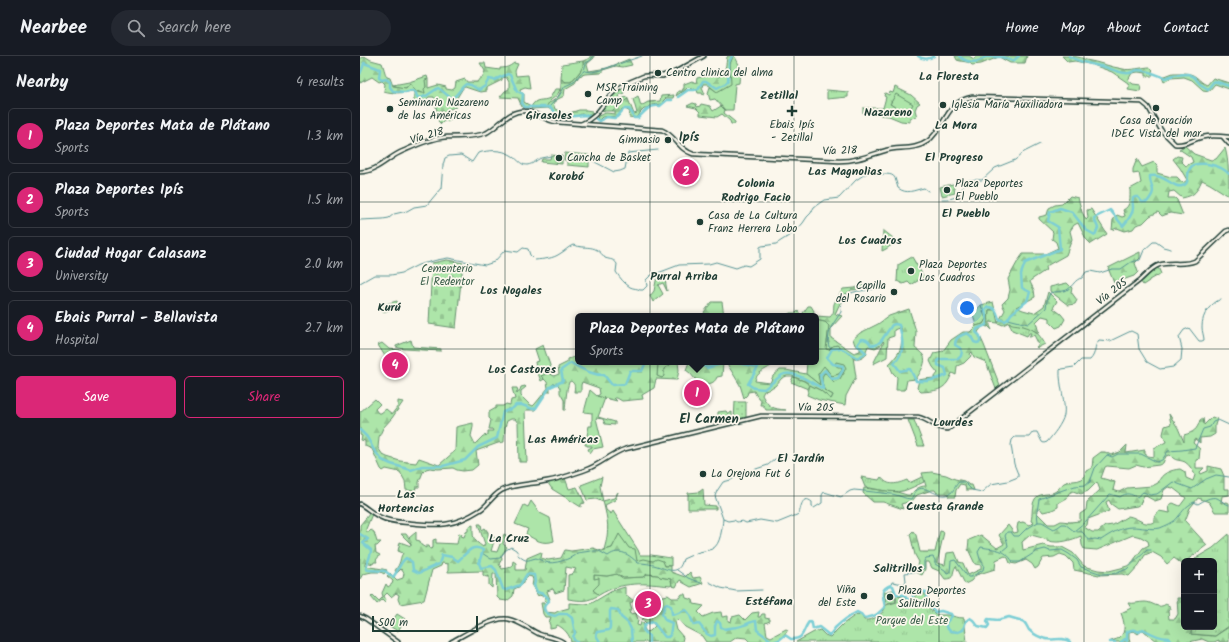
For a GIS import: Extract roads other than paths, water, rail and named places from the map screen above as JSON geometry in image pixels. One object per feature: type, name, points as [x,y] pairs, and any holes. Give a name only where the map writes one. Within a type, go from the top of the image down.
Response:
[{"type":"main road","points":[[642,78],[663,76],[675,72],[704,56]]},
{"type":"main road","points":[[644,75],[649,76]]},
{"type":"main road","points":[[580,124],[598,113],[614,91],[623,85],[644,76],[663,76]]},
{"type":"main road","points":[[960,96],[961,100],[976,97],[1139,102],[1148,106],[1159,128],[1175,144],[1183,144],[1204,137],[1229,137]]},
{"type":"main road","name":"Vía 218","points":[[360,172],[371,170],[395,155],[437,138],[481,135],[491,130],[508,116],[516,112],[529,112],[547,120],[556,122],[662,130],[667,132],[686,151],[693,154],[853,160],[886,150],[917,147],[923,144],[935,134],[950,110],[961,100]]},
{"type":"main road","points":[[592,117],[591,122],[595,125]]},
{"type":"main road","points":[[1223,136],[1229,144]]},
{"type":"main road","name":"Vía 205","points":[[360,504],[374,514],[387,520],[431,526],[451,524],[481,510],[504,489],[549,481],[588,469],[597,465],[614,453],[625,449],[761,416],[920,417],[941,428],[948,429],[1139,281],[1156,266],[1163,264],[1193,262],[1203,255],[1226,231],[1229,230]]},
{"type":"main road","points":[[360,616],[366,618],[398,642]]},
{"type":"main road","points":[[451,642],[491,622],[504,618],[516,621],[542,635],[563,642]]},
{"type":"waterway","points":[[549,107],[559,96],[565,86],[574,82],[584,71],[586,63],[591,60],[593,56]]},
{"type":"waterway","points":[[585,71],[592,72],[601,70],[642,56]]},
{"type":"waterway","points":[[714,86],[717,88],[728,81],[729,62],[732,56]]},
{"type":"waterway","points":[[918,56],[926,59],[934,56]]},
{"type":"waterway","points":[[959,56],[972,62],[979,61],[985,57],[1002,57],[1013,61],[1019,56]]},
{"type":"waterway","points":[[1069,56],[1082,62],[1123,73],[1141,70],[1152,72],[1165,78],[1174,75],[1188,74],[1208,89],[1214,81],[1229,86]]},
{"type":"waterway","points":[[360,74],[364,63],[380,69],[379,78],[382,80],[386,79],[390,82],[390,87],[393,91],[405,92],[412,90],[416,93],[417,97],[420,98],[438,88],[452,98],[466,84],[479,90],[485,86],[489,79],[494,80],[508,74],[510,75],[517,91],[523,94],[522,103],[525,107],[549,107],[556,113],[566,117],[585,115],[591,116]]},
{"type":"waterway","points":[[678,97],[688,90],[698,89],[703,81],[706,81],[712,85]]},
{"type":"waterway","points":[[596,119],[599,121],[607,117],[617,117],[624,109],[629,109],[634,118],[638,118],[650,107],[660,106],[667,100],[672,100]]},
{"type":"waterway","points":[[942,199],[955,197],[960,193],[967,181],[982,180],[995,168],[1015,160],[1024,152],[1040,144]]},
{"type":"waterway","points":[[593,161],[614,172],[620,171],[625,169],[628,153],[658,150]]},
{"type":"waterway","points":[[360,220],[389,218],[394,214],[407,211],[414,207],[427,205],[441,188],[443,165],[445,158],[449,156],[461,155],[472,162],[478,153],[499,151],[507,153],[522,164],[527,165],[541,158],[551,156]]},
{"type":"waterway","points":[[748,365],[758,367],[748,384],[754,388],[764,389],[782,375],[792,374],[797,375],[823,389],[820,375],[825,370],[832,379],[838,378],[843,370],[843,366],[833,364],[827,358],[832,349],[841,348],[857,358],[866,353],[857,345],[861,339],[867,340],[871,345],[876,345],[881,341],[892,325],[895,324],[899,325],[902,336],[902,350],[898,359],[894,363],[900,371],[910,369],[916,381],[928,381],[947,375],[945,368],[938,365],[938,360],[958,359],[961,356],[962,351],[955,345],[958,337],[967,333],[971,336],[974,342],[980,342],[980,336],[976,332],[977,329],[986,325],[987,321],[985,310],[988,307],[994,309],[999,319],[1005,321],[1008,319],[1011,314],[1027,301],[1030,292],[1022,288],[1021,274],[1025,263],[1060,249],[1058,227],[1048,221],[1050,212],[1060,208],[1072,212],[1086,230],[1095,235],[1098,228],[1094,218],[1110,210],[1123,226],[1130,218],[1132,213],[1133,198],[1138,197],[1142,202],[1147,202],[1153,191],[1150,176],[1159,177],[1175,185],[1182,186],[1185,185],[1188,179],[1189,170],[1193,165],[1202,164],[1217,166],[1229,174]]},
{"type":"waterway","points":[[360,283],[374,275],[391,275],[402,273],[418,265],[448,258],[485,265],[494,262],[505,250],[518,252],[523,248],[528,249],[530,255],[535,260],[555,256],[573,245],[598,250],[605,258],[616,262],[616,272],[624,282],[631,288],[643,290],[647,286],[646,280],[650,276],[679,265],[709,264],[716,262],[736,268],[744,265],[749,266],[760,259],[760,247],[776,244],[795,232],[811,213],[814,207],[824,200],[839,198],[856,180],[870,171],[874,173]]},
{"type":"waterway","points":[[876,174],[889,174],[894,176],[898,188],[904,191],[924,188],[928,191]]},
{"type":"waterway","points":[[1008,319],[1028,324],[1046,308],[1050,293],[1067,290],[1082,278],[1086,272],[1090,271],[1100,273],[1112,269],[1121,269],[1131,262],[1140,260],[1144,250],[1153,242],[1171,249]]},
{"type":"waterway","points":[[832,349],[829,347],[829,334],[831,327],[841,312],[842,299],[854,292],[874,289]]},
{"type":"waterway","points":[[696,553],[710,550],[715,547],[719,540],[723,519],[728,521],[734,520],[737,522],[742,521],[746,523],[760,520],[777,523],[799,514],[802,502],[804,500],[809,500],[812,502],[812,507],[814,508],[822,503],[822,495],[824,492],[841,497],[854,490],[892,494],[911,499],[915,492],[920,489],[945,495],[951,493],[959,482],[964,482],[972,490],[982,492],[991,484],[1008,481],[1018,477],[1014,464],[1011,445],[1012,440],[1015,437],[1029,437],[1033,432],[1037,432],[1042,442],[1047,442],[1063,418],[1064,405],[1060,375],[1061,369],[1074,367],[1081,360],[1090,360],[1094,355],[1096,345],[1099,340],[1110,341],[1131,331],[1137,334],[1139,349],[1147,362],[1160,369],[1173,367],[1181,360],[1182,349],[1179,337],[1184,330],[1189,328],[1199,341],[1204,340],[1202,327],[1203,318],[1207,310],[1221,299]]},
{"type":"waterway","points":[[360,430],[367,437],[374,450],[382,460],[411,470],[422,466],[443,466],[465,460],[478,447],[497,438],[503,412],[513,408],[516,405],[522,405],[533,409],[536,408],[550,387],[563,381],[561,370],[571,363],[575,365]]},
{"type":"waterway","points":[[575,365],[591,373],[604,375],[612,385],[625,384],[630,371],[642,371],[645,365]]},
{"type":"waterway","points":[[702,365],[707,368],[718,365]]},
{"type":"waterway","points":[[1002,551],[1008,546],[1005,536],[1007,532],[1011,532],[1014,536],[1019,536],[1025,530],[1038,522],[1037,512],[1039,499],[1075,486],[1086,485],[1090,482],[1095,468],[1107,455],[1112,457],[1118,454],[1141,454],[1157,462],[1162,460],[1168,451],[1195,448],[1203,429],[1210,427],[1213,422],[1218,420],[1229,425]]},
{"type":"waterway","points":[[723,519],[715,496],[723,482],[731,480],[737,476],[750,473],[756,469],[768,465],[775,459],[787,457]]},
{"type":"waterway","points":[[1038,522],[1042,522],[1054,529],[1062,524],[1065,524],[1074,531],[1085,522],[1110,494],[1120,497],[1128,494],[1137,497],[1143,492],[1150,495],[1157,494],[1173,482],[1192,489],[1206,479],[1216,475],[1229,477]]},
{"type":"waterway","points":[[1076,531],[1082,532],[1088,540],[1101,540],[1116,531],[1128,527],[1153,529],[1170,524],[1194,502],[1198,504],[1207,499],[1217,498],[1229,505]]},
{"type":"waterway","points":[[360,534],[368,539],[363,543],[371,550],[366,569],[385,571],[393,577],[406,558],[412,562],[413,570],[419,573],[439,564],[442,555],[452,557],[458,561],[473,548],[483,550],[479,563],[481,568],[492,566],[496,570],[503,589],[506,590],[520,585],[527,574],[534,575],[534,585],[537,592],[548,597],[549,601],[544,606],[545,611],[555,616],[559,614],[567,614],[572,618],[575,633],[573,637],[577,642]]},
{"type":"waterway","points":[[482,553],[491,559],[500,558],[506,550],[511,547],[518,553]]},
{"type":"waterway","points":[[891,585],[892,582],[904,584],[906,581],[905,573],[921,571],[924,568],[924,561],[926,558],[933,557],[935,564],[947,573],[950,572],[951,561],[955,560],[968,577],[971,577],[983,570],[984,565],[978,552],[981,547],[1003,552],[1010,557],[1013,562],[1020,562],[1037,551],[1045,549],[1050,551],[1062,550],[1077,560],[1081,567],[1102,574],[1117,573],[1127,569],[1147,550],[1151,550]]},
{"type":"waterway","points":[[518,555],[525,560],[536,558],[548,563],[553,563],[567,559],[577,553],[591,551]]},
{"type":"waterway","points":[[593,551],[599,551],[608,556],[612,553],[620,552],[628,555],[638,563],[650,564],[669,570],[676,570],[679,568],[683,559],[692,555]]},
{"type":"waterway","points":[[677,570],[688,578],[701,583]]},
{"type":"waterway","points":[[709,582],[721,588],[736,591],[762,590]]},
{"type":"waterway","points":[[649,642],[649,636],[643,630],[644,626],[648,623],[653,622],[665,637],[670,635],[672,623],[665,620],[662,614],[665,605],[667,604],[671,606],[672,614],[686,610],[694,625],[699,624],[707,634],[711,636],[715,635],[715,626],[717,621],[720,623],[721,627],[725,629],[739,627],[756,621],[757,630],[773,642],[779,640],[785,635],[791,639],[799,638],[810,621],[813,629],[819,627],[829,635],[843,621],[857,612],[864,618],[874,616],[878,613],[885,607],[883,591],[891,585],[893,586],[896,594],[904,595],[908,600],[916,592],[926,592],[926,598],[935,612],[941,611],[951,614],[952,616],[946,623],[946,627],[950,631],[958,632],[963,630],[966,621],[970,618],[978,626],[987,628],[989,625],[987,621],[988,619],[998,620],[1009,617],[1024,622],[1029,630],[1042,638],[1064,639],[1070,642]]},
{"type":"waterway","points":[[600,642],[596,635],[597,632],[609,630],[611,609],[618,610],[621,617],[628,623],[631,629],[632,642]]},
{"type":"waterway","points":[[1121,642],[1125,639],[1127,641],[1127,632],[1130,630],[1136,630],[1139,632],[1143,629],[1152,634],[1168,638],[1171,642]]},
{"type":"waterway","points":[[1110,642],[1115,642]]},
{"type":"place","name":"Centro clinica del alma","points":[[658,73]]},
{"type":"place","name":"MSR Training Camp","points":[[588,94]]},
{"type":"place","name":"Iglesia María Auxiliadora","points":[[943,105]]},
{"type":"place","name":"Casa de oración IDEC Vista del mar","points":[[1156,108]]},
{"type":"place","name":"Seminario Nazareno de las Américas","points":[[390,109]]},
{"type":"place","name":"Ebais Ipís - Zetillal","points":[[792,111]]},
{"type":"place","name":"Gimnasio","points":[[668,140]]},
{"type":"place","name":"Cancha de Basket","points":[[559,158]]},
{"type":"place","name":"Plaza Deportes Ipís","points":[[686,172]]},
{"type":"place","name":"Plaza Deportes El Pueblo","points":[[947,190]]},
{"type":"place","name":"Casa de La Cultura Franz Herrera Lobo","points":[[700,222]]},
{"type":"place","name":"Plaza Deportes Los Cuadros","points":[[911,271]]},
{"type":"place","name":"Capilla del Rosario","points":[[894,292]]},
{"type":"place","name":"Ebais Purral - Bellavista","points":[[395,365]]},
{"type":"place","name":"Plaza Deportes Mata de Plátano","points":[[697,393]]},
{"type":"place","name":"La Orejona Fut 6","points":[[703,474]]},
{"type":"place","name":"Viña del Este","points":[[864,596]]},
{"type":"place","name":"Plaza Deportes Salitrillos","points":[[890,597]]},
{"type":"place","name":"Ciudad Hogar Calasanz","points":[[648,604]]},
{"type":"district","name":"La Floresta","points":[[949,76]]},
{"type":"district","name":"Zetillal","points":[[779,95]]},
{"type":"district","name":"Nazareno","points":[[888,112]]},
{"type":"district","name":"Girasoles","points":[[549,115]]},
{"type":"district","name":"La Mora","points":[[956,125]]},
{"type":"district","name":"Ipís","points":[[689,137]]},
{"type":"district","name":"El Progreso","points":[[954,157]]},
{"type":"district","name":"Las Magnolias","points":[[845,171]]},
{"type":"district","name":"Korobó","points":[[566,176]]},
{"type":"district","name":"Colonia Rodrigo Facio","points":[[756,190]]},
{"type":"district","name":"El Pueblo","points":[[966,213]]},
{"type":"district","name":"Los Cuadros","points":[[870,240]]},
{"type":"district","name":"Purral Arriba","points":[[684,276]]},
{"type":"district","name":"Los Nogales","points":[[511,290]]},
{"type":"district","name":"Kurú","points":[[389,307]]},
{"type":"district","name":"Los Castores","points":[[522,369]]},
{"type":"district","name":"El Carmen","points":[[709,419]]},
{"type":"district","name":"Lourdes","points":[[953,422]]},
{"type":"district","name":"Las Américas","points":[[563,439]]},
{"type":"district","name":"El Jardín","points":[[801,458]]},
{"type":"district","name":"Las Hortencias","points":[[406,501]]},
{"type":"district","name":"Cuesta Grande","points":[[945,506]]},
{"type":"district","name":"La Cruz","points":[[509,538]]},
{"type":"district","name":"Salitrillos","points":[[898,568]]},
{"type":"district","name":"Estéfana","points":[[769,601]]},
{"type":"park label","name":"Cementerio El Redentor","points":[[447,275]]},
{"type":"park label","name":"Parque del Este","points":[[912,621]]}]
